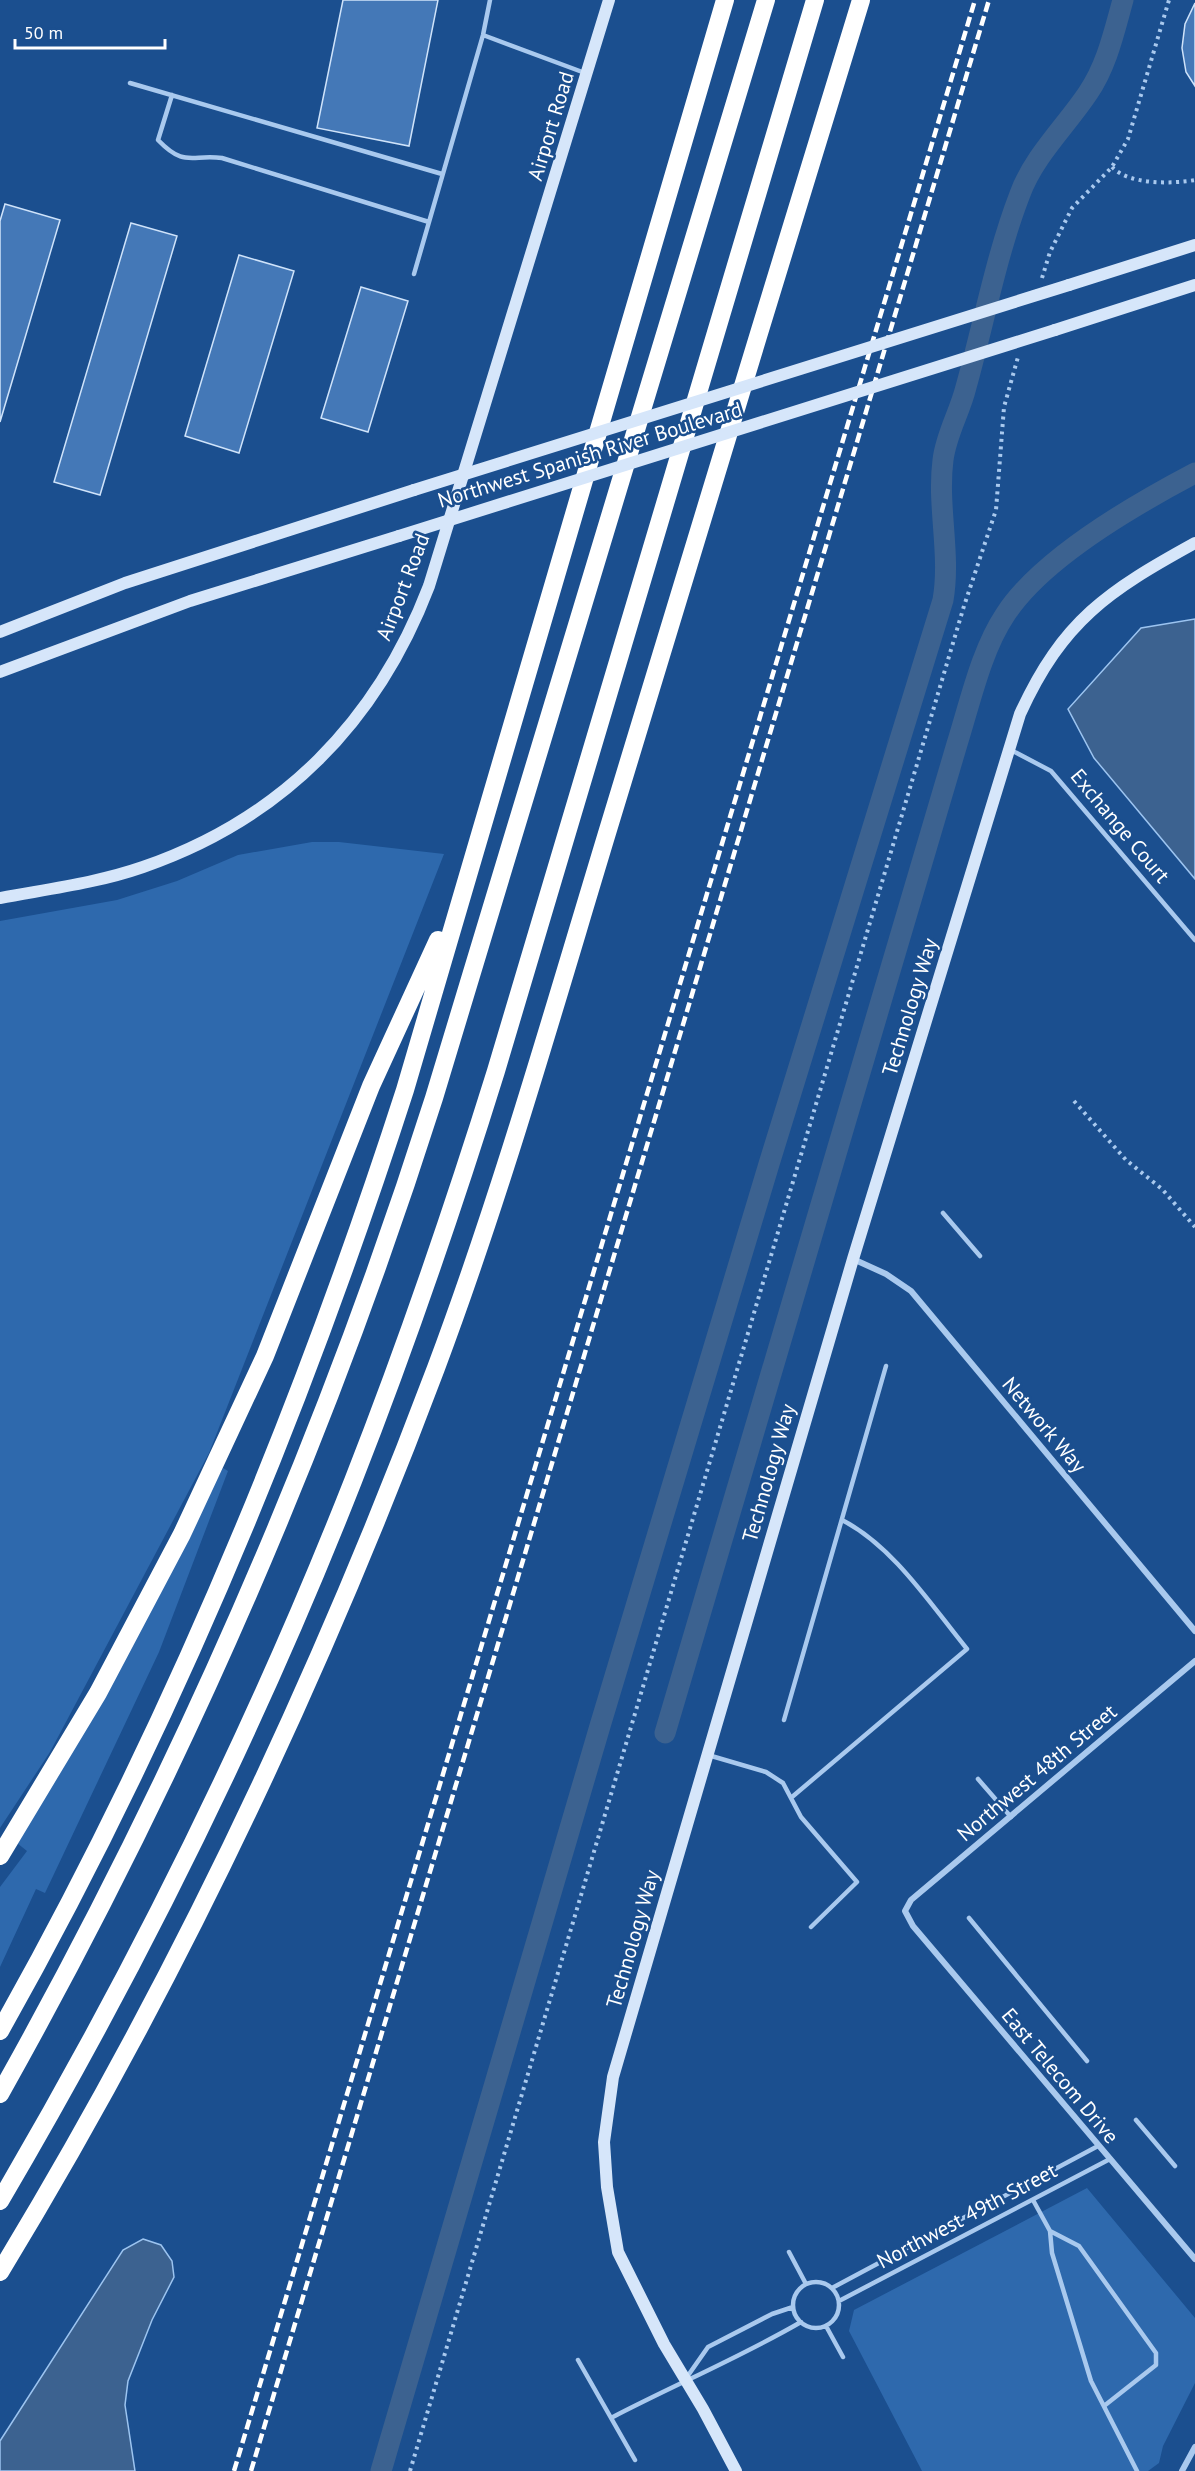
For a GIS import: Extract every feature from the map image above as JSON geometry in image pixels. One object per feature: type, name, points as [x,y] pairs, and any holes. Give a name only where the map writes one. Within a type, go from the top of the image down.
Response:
[{"type":"highway","points":[[0,2031],[70,1900],[140,1759],[217,1590],[282,1435],[359,1227],[464,884],[725,0]]},
{"type":"highway","points":[[0,2094],[101,1907],[172,1764],[256,1578],[347,1353],[390,1234],[437,1088],[766,0]]},
{"type":"highway","points":[[0,2201],[105,2013],[183,1863],[288,1636],[380,1412],[453,1208],[492,1082],[815,0]]},
{"type":"highway","points":[[0,2272],[129,2048],[234,1842],[354,1576],[435,1370],[507,1159],[861,0]]},
{"type":"highway","points":[[0,1856],[98,1694],[182,1534],[265,1356],[371,1086],[464,884]]},
{"type":"street","name":"Airport Road","points":[[0,898],[79,884],[142,867],[198,845],[238,823],[276,796],[338,741],[368,703],[390,670],[413,627],[429,586],[609,0]]},
{"type":"street","name":"Northwest Spanish River Boulevard","points":[[0,632],[125,583],[1195,245]]},
{"type":"street","name":"Northwest Spanish River Boulevard","points":[[0,672],[190,601],[1195,285]]},
{"type":"street","name":"Technology Way","points":[[736,2471],[664,2344],[618,2252],[607,2187],[604,2142],[613,2077],[853,1259],[1020,714],[1048,660],[1075,626],[1107,596],[1194,545]]},
{"type":"street","name":"Network Way","points":[[853,1259],[886,1274],[910,1291],[1195,1631]]},
{"type":"street","name":"Northwest 48th Street","points":[[905,1911],[911,1900],[1195,1661]]},
{"type":"street","name":"East Telecom Drive","points":[[905,1911],[913,1926],[1195,2259]]},
{"type":"street","points":[[1182,2471],[1195,2447]]},
{"type":"lane","points":[[414,274],[483,35],[490,0]]},
{"type":"lane","points":[[483,35],[587,74]]},
{"type":"lane","points":[[130,83],[442,174]]},
{"type":"lane","points":[[172,95],[158,140],[181,158],[188,160],[212,156],[222,158],[429,222]]},
{"type":"lane","name":"Exchange Court","points":[[1009,749],[1051,771],[1195,940]]},
{"type":"lane","points":[[943,1213],[980,1256]]},
{"type":"lane","points":[[784,1720],[886,1366]]},
{"type":"lane","points":[[792,1797],[968,1649],[884,1548],[866,1533],[842,1520]]},
{"type":"lane","points":[[706,1755],[776,1777],[792,1797],[801,1817],[857,1882],[810,1927]]},
{"type":"lane","points":[[978,1779],[1011,1816]]},
{"type":"lane","points":[[969,1918],[1088,2061]]},
{"type":"lane","points":[[1136,2120],[1174,2166]]},
{"type":"lane","name":"Northwest 49th Street","points":[[832,2288],[1098,2146]]},
{"type":"lane","name":"Northwest 49th Street","points":[[839,2301],[1110,2159]]},
{"type":"lane","points":[[1033,2200],[1050,2231],[1052,2253],[1091,2381],[1137,2471]]},
{"type":"lane","points":[[1050,2231],[1079,2246],[1156,2353],[1156,2365],[1104,2406]]},
{"type":"lane","points":[[789,2252],[806,2284]]},
{"type":"lane","points":[[818,2282],[832,2288],[839,2301],[836,2316],[826,2326],[811,2327],[801,2322],[793,2307],[797,2292],[806,2284],[818,2282]]},
{"type":"lane","points":[[685,2379],[708,2347],[772,2314],[793,2307]]},
{"type":"lane","points":[[611,2418],[685,2379],[718,2367],[801,2322]]},
{"type":"lane","points":[[826,2326],[843,2356]]},
{"type":"lane","points":[[578,2360],[635,2460]]},
{"type":"path","points":[[1040,285],[1050,252],[1072,208],[1112,167],[1128,139],[1169,0]]},
{"type":"path","points":[[1112,167],[1118,174],[1135,180],[1195,180]]},
{"type":"path","points":[[410,2471],[964,606],[996,510],[1004,407],[1021,346]]},
{"type":"path","points":[[1074,1101],[1126,1160],[1162,1189],[1195,1227]]},
{"type":"shaded area","points":[[1195,619],[1195,879],[1094,758],[1068,709],[1141,628]]},
{"type":"shaded area","points":[[312,842],[339,842],[444,854],[209,1453],[50,1752],[0,1828],[0,921],[117,900],[177,881],[238,855]]},
{"type":"shaded area","points":[[223,1468],[228,1471],[159,1652],[45,1893],[36,1889],[0,1967],[0,1887],[27,1851],[17,1843]]},
{"type":"shaded area","points":[[1087,2188],[1195,2318],[1195,2383],[1163,2446],[1159,2463],[1148,2471],[922,2471],[849,2331],[854,2310]]},
{"type":"shaded area","points":[[143,2239],[161,2245],[172,2261],[174,2277],[152,2320],[128,2381],[125,2405],[135,2471],[0,2471],[0,2441],[123,2250]]},
{"type":"building","points":[[343,0],[438,0],[409,146],[317,128]]},
{"type":"building","points":[[1195,3],[1195,86],[1186,72],[1182,48],[1185,24]]},
{"type":"building","points":[[5,204],[60,220],[0,422],[0,221]]},
{"type":"building","points":[[131,223],[177,236],[100,495],[54,482]]},
{"type":"building","points":[[239,255],[294,271],[239,453],[185,436]]},
{"type":"building","points":[[361,287],[408,301],[368,432],[321,418]]},
{"type":"waterway","points":[[381,2471],[600,1726],[769,1164],[943,600],[946,565],[942,495],[943,460],[973,363],[1004,241],[1020,194],[1033,167],[1095,82],[1109,48],[1123,0]]},
{"type":"waterway","points":[[665,1733],[972,695],[989,645],[1005,615],[1021,594],[1065,554],[1145,500],[1195,473]]},
{"type":"railway","points":[[234,2471],[975,0]]},
{"type":"railway","points":[[251,2471],[989,0]]}]
